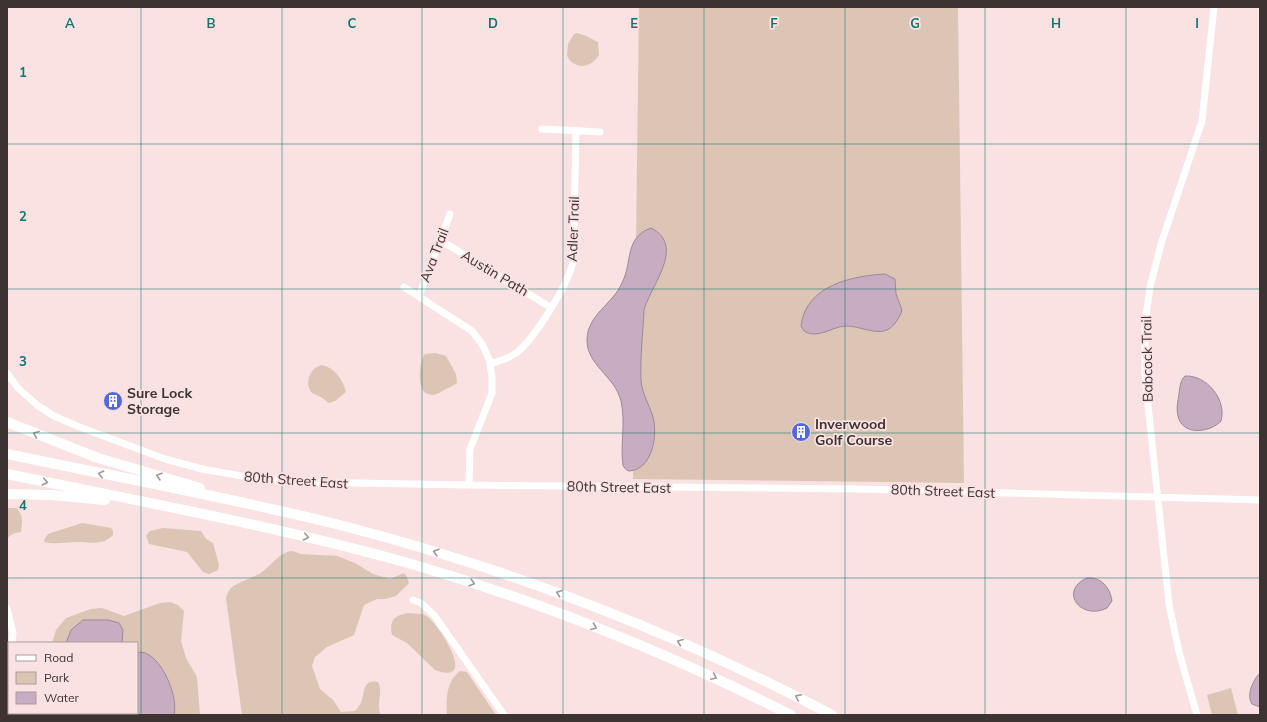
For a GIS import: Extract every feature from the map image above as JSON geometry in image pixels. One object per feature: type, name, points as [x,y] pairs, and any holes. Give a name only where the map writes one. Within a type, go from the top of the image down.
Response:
[{"type":"highway","points":[[7,422],[98,458],[277,510]]},
{"type":"highway","points":[[7,454],[277,510],[343,526],[447,555],[573,598],[699,650],[832,715]]},
{"type":"highway","points":[[7,474],[268,528],[414,565],[528,602],[667,657],[791,715]]},
{"type":"highway","points":[[7,494],[51,495],[110,500],[169,509],[268,528]]},
{"type":"street","name":"Babcock Trail","points":[[1197,715],[1172,623],[1156,497],[1145,376],[1145,323],[1150,287],[1161,244],[1202,121],[1214,7]]},
{"type":"street","points":[[542,129],[600,132]]},
{"type":"street","name":"Adler Trail","points":[[490,364],[507,358],[524,347],[570,274],[572,265],[576,131]]},
{"type":"street","name":"Ava Trail","points":[[419,296],[450,214]]},
{"type":"street","name":"Austin Path","points":[[440,240],[550,307]]},
{"type":"street","points":[[404,286],[472,331],[482,344],[490,364],[492,393],[470,449],[469,485]]},
{"type":"street","name":"80th Street East","points":[[7,372],[27,397],[54,416],[122,445],[190,466],[235,475],[280,481],[469,485],[859,489],[1260,500]]},
{"type":"street","points":[[413,600],[421,603],[434,615],[504,715]]},
{"type":"street","points":[[7,608],[13,633],[12,642]]},
{"type":"green space","points":[[639,7],[958,7],[964,483],[633,479]]},
{"type":"green space","points":[[577,33],[598,42],[599,55],[591,63],[583,66],[574,64],[567,56],[568,44],[574,34]]},
{"type":"green space","points":[[435,353],[446,356],[456,374],[457,383],[437,394],[431,395],[424,392],[420,382],[420,369],[425,354]]},
{"type":"green space","points":[[322,365],[331,369],[338,375],[346,392],[335,401],[329,403],[312,393],[308,385],[311,373],[314,369]]},
{"type":"green space","points":[[7,508],[16,508],[20,513],[22,522],[21,532],[12,534],[7,541]]},
{"type":"green space","points":[[82,523],[111,528],[113,535],[109,539],[95,543],[53,543],[45,542],[44,540],[48,534]]},
{"type":"green space","points":[[163,528],[201,531],[206,539],[213,543],[219,565],[218,570],[209,574],[203,572],[187,552],[149,544],[146,536],[150,531]]},
{"type":"green space","points":[[292,551],[301,554],[337,556],[355,563],[373,574],[390,579],[404,573],[407,577],[409,583],[396,596],[385,599],[377,599],[364,605],[354,635],[327,647],[315,657],[312,666],[320,689],[333,700],[341,712],[355,711],[361,703],[367,685],[369,683],[378,682],[380,686],[379,711],[381,715],[242,715],[226,598],[232,587],[259,574],[283,554]]},
{"type":"green space","points":[[170,602],[178,605],[184,611],[181,641],[186,658],[197,677],[200,715],[48,715],[138,714],[138,642],[52,642],[56,630],[66,618],[91,609],[102,608],[124,616],[160,603]]},
{"type":"green space","points":[[409,613],[425,615],[438,628],[455,661],[454,669],[448,673],[435,670],[407,643],[392,635],[391,626],[394,619],[400,615]]},
{"type":"green space","points":[[460,671],[467,672],[496,715],[447,715],[449,685],[455,675]]},
{"type":"green space","points":[[1231,688],[1238,715],[1212,715],[1207,695]]},
{"type":"water","points":[[651,228],[661,236],[666,245],[666,255],[659,278],[644,310],[641,380],[644,394],[653,417],[655,433],[652,451],[648,458],[643,465],[637,469],[629,471],[625,469],[623,465],[622,457],[623,417],[621,401],[613,384],[591,356],[587,339],[588,330],[596,316],[613,297],[622,283],[633,244],[642,232]]},
{"type":"water","points":[[885,274],[895,279],[896,294],[902,310],[900,316],[890,329],[873,331],[847,326],[815,334],[804,331],[801,326],[805,312],[812,301],[821,292],[832,285],[859,277]]},
{"type":"water","points":[[1185,376],[1201,380],[1214,390],[1221,405],[1222,413],[1221,421],[1216,425],[1204,430],[1190,430],[1181,422],[1177,413],[1177,405],[1180,384]]},
{"type":"water","points":[[1087,578],[1097,579],[1107,587],[1112,601],[1107,608],[1097,611],[1089,611],[1076,603],[1074,590],[1078,584]]},
{"type":"water","points":[[83,620],[108,620],[119,623],[123,630],[122,642],[66,642],[71,630]]},
{"type":"water","points":[[141,652],[148,655],[162,668],[174,698],[174,715],[76,715],[138,714],[138,654]]},
{"type":"water","points":[[1260,673],[1260,707],[1252,704],[1250,700],[1250,692]]},
{"type":"place","name":"Sure Lock Storage","points":[[113,401]]},
{"type":"place","name":"Inverwood Golf Course","points":[[801,432]]}]
